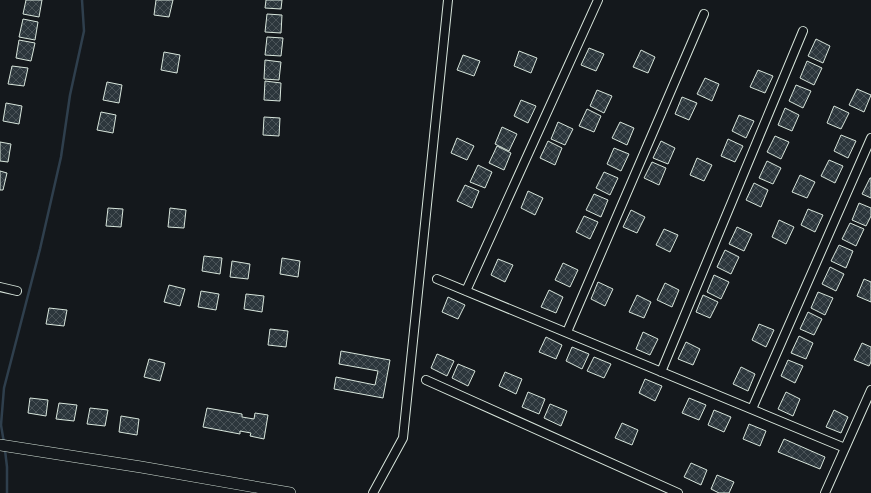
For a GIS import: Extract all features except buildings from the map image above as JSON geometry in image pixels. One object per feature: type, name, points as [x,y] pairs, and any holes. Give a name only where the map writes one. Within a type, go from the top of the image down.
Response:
[{"type":"street","points":[[373,493],[404,438],[448,0]]},
{"type":"street","points":[[466,291],[598,0]]},
{"type":"street","points":[[567,332],[704,14]]},
{"type":"street","points":[[661,372],[803,31]]},
{"type":"street","points":[[752,410],[871,138]]},
{"type":"street","points":[[437,279],[845,448]]},
{"type":"street","points":[[0,287],[17,291]]},
{"type":"street","points":[[426,380],[678,493]]},
{"type":"street","points":[[825,493],[871,390]]},
{"type":"street","points":[[0,445],[290,493]]},
{"type":"waterway","points":[[4,443],[1,425],[4,388],[40,249],[61,157],[70,95],[84,31],[82,0]]},
{"type":"waterway","points":[[5,450],[7,467],[7,493]]}]
